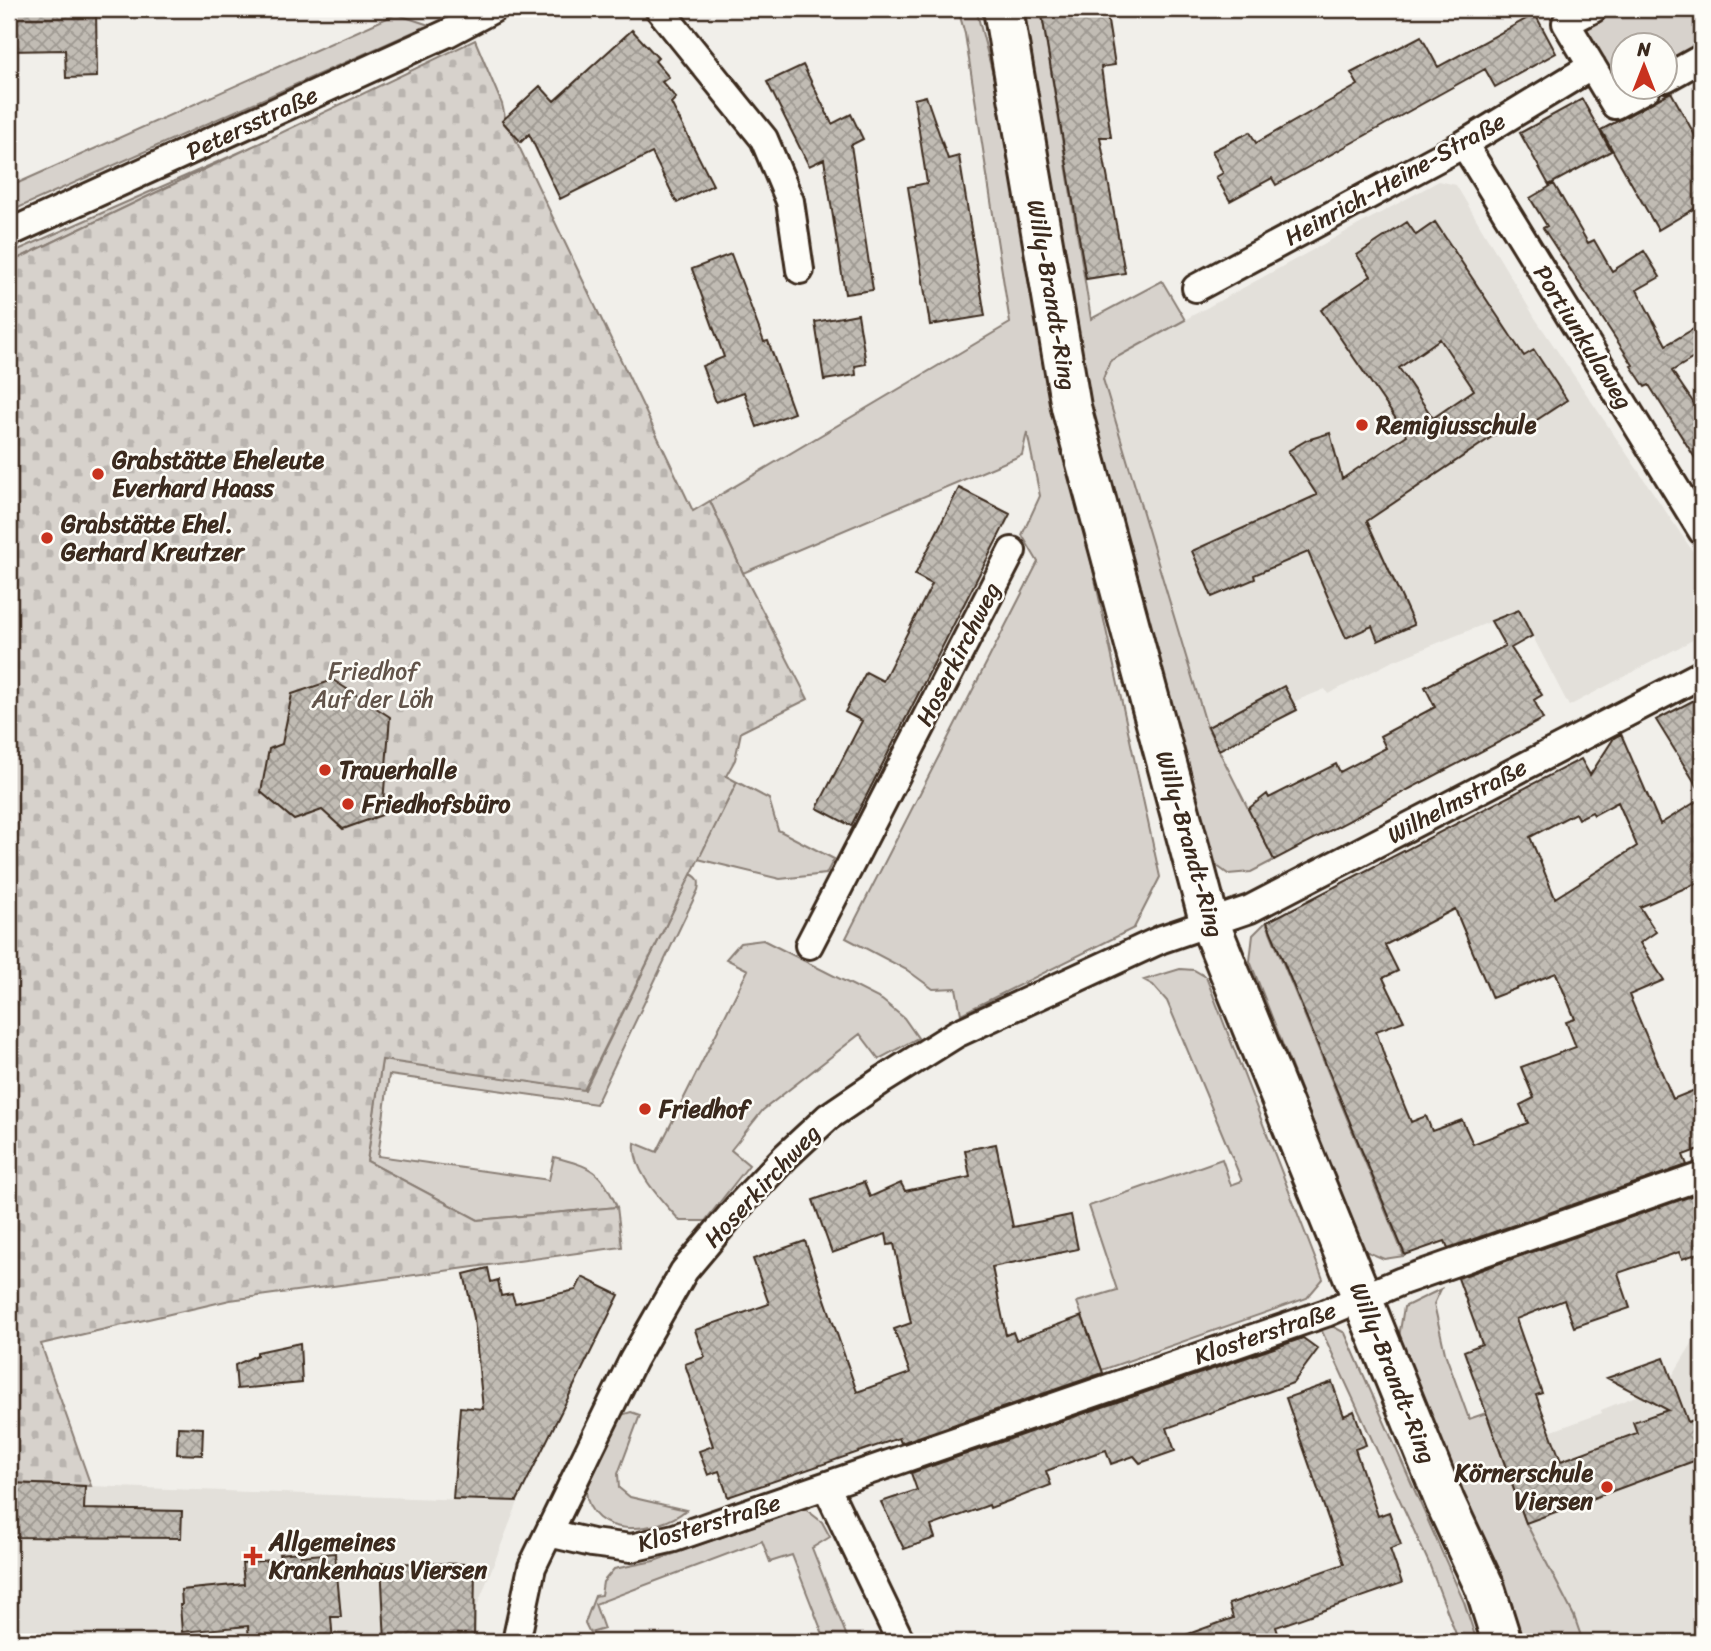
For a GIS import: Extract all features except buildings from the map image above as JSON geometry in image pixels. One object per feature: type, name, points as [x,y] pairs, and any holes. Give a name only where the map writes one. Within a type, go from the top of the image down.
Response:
[{"type":"main road","name":"Willy-Brandt-Ring","points":[[1003,9],[1071,407],[1210,924],[1445,1502],[1485,1588],[1502,1642]]},
{"type":"street","name":"Petersstraße","points":[[9,233],[387,61],[494,9]]},
{"type":"street","points":[[659,9],[764,139],[790,201],[800,270]]},
{"type":"street","points":[[1593,9],[1562,16],[1610,97]]},
{"type":"street","points":[[1680,70],[1702,58]]},
{"type":"street","name":"Heinrich-Heine-Straße","points":[[1196,288],[1464,144],[1592,66]]},
{"type":"street","name":"Portiunkulaweg","points":[[1464,144],[1702,531]]},
{"type":"street","name":"Hoserkirchweg","points":[[809,945],[1012,551]]},
{"type":"street","name":"Wilhelmstraße","points":[[1210,924],[1250,909],[1702,674]]},
{"type":"street","name":"Hoserkirchweg","points":[[516,1642],[532,1567],[633,1360],[684,1271],[737,1208],[786,1156],[820,1125],[881,1081],[956,1034],[1162,939],[1210,924]]},
{"type":"street","name":"Klosterstraße","points":[[549,1533],[631,1548],[674,1538],[1326,1313],[1402,1281],[1702,1176]]},
{"type":"street","points":[[826,1486],[901,1642]]},
{"type":"shaded area","name":"Remigiusschule","points":[[1439,181],[1456,185],[1535,318],[1702,565],[1702,635],[1569,706],[1519,610],[1391,662],[1328,694],[1325,689],[1293,702],[1284,686],[1207,727],[1103,379],[1109,361]]},
{"type":"shaded area","name":"Körnerschule Viersen","points":[[1702,1327],[1702,1642],[1583,1642],[1574,1616],[1526,1523],[1499,1450],[1602,1413],[1601,1410],[1671,1382]]},
{"type":"shaded area","name":"Allgemeines Krankenhaus Viersen","points":[[9,1483],[518,1502],[476,1609],[476,1642],[9,1642]]},
{"type":"green space","points":[[958,9],[976,9],[1005,121],[1040,327],[1160,877],[1134,928],[961,1014],[956,988],[933,989],[907,970],[846,938],[1038,562],[1022,535],[1040,496],[1027,432],[1022,455],[743,573],[710,501],[1010,323],[965,34]]},
{"type":"green space","points":[[1018,9],[1041,9],[1091,319],[1162,281],[1185,320],[1110,361],[1103,379],[1207,727],[1274,860],[1251,872],[1228,874],[1213,863],[1087,407]]},
{"type":"green space","points":[[1613,9],[1702,9],[1702,43],[1680,55],[1680,32],[1610,32],[1610,74],[1584,24]]},
{"type":"green space","points":[[396,14],[429,25],[9,212],[9,187]]},
{"type":"green space","name":"Friedhof Auf der Löh","points":[[475,40],[502,104],[505,117],[502,121],[513,134],[693,511],[710,501],[743,573],[808,699],[741,732],[735,760],[726,776],[737,782],[584,1090],[382,1060],[367,1161],[478,1220],[617,1207],[622,1247],[230,1300],[41,1344],[91,1486],[9,1483],[9,263]]},
{"type":"green space","points":[[256,145],[9,263],[9,254]]},
{"type":"green space","points":[[737,782],[769,799],[778,830],[834,859],[826,874],[780,879],[698,859]]},
{"type":"green space","points":[[691,874],[698,880],[698,890],[596,1104],[389,1075],[378,1156],[549,1180],[554,1157],[594,1172],[606,1185],[617,1207],[478,1220],[367,1161],[382,1059],[585,1090]]},
{"type":"green space","points":[[1266,922],[1404,1256],[1384,1259],[1363,1250],[1250,961],[1253,935]]},
{"type":"green space","points":[[763,940],[882,1000],[904,1018],[918,1038],[879,1059],[860,1034],[763,1110],[731,1150],[749,1165],[705,1221],[680,1221],[643,1175],[635,1154],[635,1143],[657,1152],[748,970],[726,959],[740,943]]},
{"type":"green space","points":[[1180,969],[1194,970],[1206,977],[1323,1279],[1307,1298],[1102,1370],[1077,1302],[1117,1290],[1089,1206],[1222,1159],[1231,1185],[1242,1181],[1167,1001],[1153,985],[1144,980]]},
{"type":"green space","points":[[1441,1289],[1434,1304],[1445,1353],[1469,1419],[1486,1413],[1526,1523],[1574,1616],[1583,1642],[1522,1642],[1511,1605],[1398,1343],[1404,1307]]},
{"type":"green space","points":[[1320,1327],[1334,1327],[1345,1333],[1464,1602],[1477,1642],[1459,1642],[1428,1561]]},
{"type":"green space","points":[[631,1412],[640,1415],[618,1474],[619,1488],[630,1497],[686,1510],[659,1524],[627,1528],[612,1525],[599,1518],[590,1507],[586,1491],[621,1415]]},
{"type":"green space","points":[[804,1508],[822,1522],[830,1537],[812,1548],[849,1642],[826,1642],[792,1555],[770,1562],[762,1541],[595,1604],[604,1629],[590,1633],[585,1623],[595,1596],[601,1595],[603,1582],[614,1569],[654,1561]]},
{"type":"place","name":"Remigiusschule","points":[[1362,425]]},
{"type":"place","name":"Grabstätte Eheleute Everhard Haass","points":[[98,474]]},
{"type":"place","name":"Grabstätte Ehel. Gerhard Kreutzer","points":[[47,538]]},
{"type":"place","name":"Trauerhalle","points":[[325,770]]},
{"type":"place","name":"Friedhofsbüro","points":[[348,804]]},
{"type":"place","name":"Friedhof","points":[[645,1109]]},
{"type":"place","name":"Körnerschule Viersen","points":[[1607,1487]]},
{"type":"place","name":"Allgemeines Krankenhaus Viersen","points":[[253,1556]]}]
